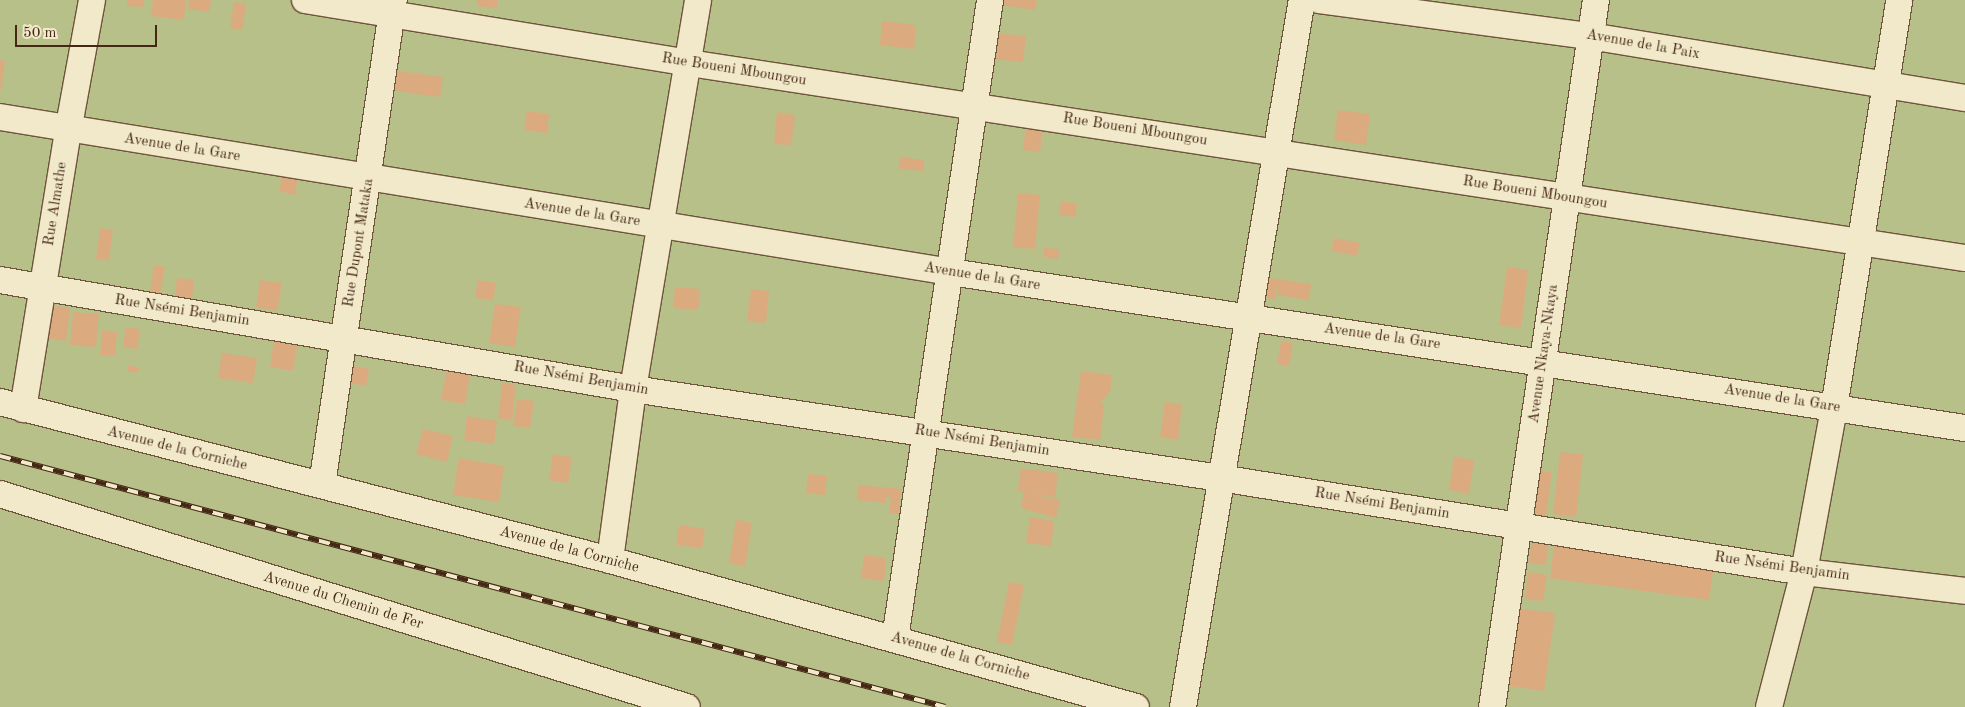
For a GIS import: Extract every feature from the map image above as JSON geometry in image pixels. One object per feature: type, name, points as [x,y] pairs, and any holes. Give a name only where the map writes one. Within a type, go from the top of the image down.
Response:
[{"type":"street","name":"Rue Almathe","points":[[12,406],[43,288],[68,130],[92,0]]},
{"type":"street","name":"Rue Boueni Mboungou","points":[[305,0],[393,7],[689,63],[1274,151],[1567,199],[1965,258]]},
{"type":"street","points":[[610,560],[633,389],[689,63],[698,0]]},
{"type":"street","points":[[895,639],[928,432],[990,0]]},
{"type":"street","points":[[1183,707],[1274,151],[1302,0]]},
{"type":"street","name":"Avenue de la Paix","points":[[1319,0],[1590,36],[1886,87],[1965,98]]},
{"type":"street","name":"Avenue Nkaya-Nkaya","points":[[1492,707],[1596,0]]},
{"type":"street","points":[[1770,707],[1804,572],[1834,408],[1899,0]]},
{"type":"street","name":"Rue Dupont Mataka","points":[[322,485],[342,371],[344,337],[370,178],[393,7]]},
{"type":"street","name":"Avenue de la Gare","points":[[0,117],[68,130],[951,272],[1543,361],[1965,428]]},
{"type":"street","name":"Rue Nsémi Benjamin","points":[[0,280],[344,337],[633,389],[928,432],[1804,572],[1965,591]]},
{"type":"street","name":"Avenue de la Corniche","points":[[12,406],[610,560],[1136,707]]},
{"type":"street","name":"Avenue du Chemin de Fer","points":[[0,494],[687,707]]},
{"type":"green space","points":[[0,0],[1965,0],[1965,707],[0,707]]},
{"type":"building","points":[[127,0],[144,0],[143,7],[127,6]]},
{"type":"building","points":[[153,0],[186,0],[184,20],[151,16]]},
{"type":"building","points":[[189,0],[211,0],[209,12],[188,9]]},
{"type":"building","points":[[477,0],[498,0],[497,8],[477,6]]},
{"type":"building","points":[[1001,0],[1037,0],[1035,10],[1000,5]]},
{"type":"building","points":[[234,2],[246,4],[242,30],[230,28]]},
{"type":"building","points":[[882,21],[916,25],[914,49],[880,45]]},
{"type":"building","points":[[996,33],[1026,36],[1023,62],[993,59]]},
{"type":"building","points":[[0,60],[5,61],[1,91],[0,91]]},
{"type":"building","points":[[390,70],[443,77],[440,97],[388,90]]},
{"type":"building","points":[[1338,110],[1370,114],[1366,145],[1334,140]]},
{"type":"building","points":[[527,111],[549,114],[547,133],[524,130]]},
{"type":"building","points":[[777,112],[795,115],[791,145],[774,144]]},
{"type":"building","points":[[1027,119],[1044,121],[1040,152],[1023,150]]},
{"type":"building","points":[[900,157],[924,160],[923,171],[899,169]]},
{"type":"building","points":[[283,174],[298,178],[295,195],[279,191]]},
{"type":"building","points":[[1018,193],[1040,195],[1035,249],[1013,247]]},
{"type":"building","points":[[1061,201],[1077,204],[1075,217],[1059,215]]},
{"type":"building","points":[[100,228],[113,230],[109,260],[96,259]]},
{"type":"building","points":[[1334,238],[1360,243],[1357,256],[1331,251]]},
{"type":"building","points":[[1044,248],[1059,249],[1058,259],[1044,257]]},
{"type":"building","points":[[154,265],[165,267],[160,294],[150,292]]},
{"type":"building","points":[[1507,267],[1528,270],[1521,328],[1499,325]]},
{"type":"building","points":[[1262,277],[1311,284],[1309,300],[1277,295],[1277,284],[1275,299],[1259,297]]},
{"type":"building","points":[[177,278],[194,280],[192,299],[175,296]]},
{"type":"building","points":[[260,280],[282,283],[277,311],[256,307]]},
{"type":"building","points":[[478,280],[496,283],[493,300],[475,298]]},
{"type":"building","points":[[675,287],[700,289],[698,310],[673,308]]},
{"type":"building","points":[[751,289],[769,291],[766,323],[747,321]]},
{"type":"building","points":[[495,304],[521,307],[515,347],[489,343]]},
{"type":"building","points":[[44,305],[70,308],[66,341],[40,338]]},
{"type":"building","points":[[73,312],[99,314],[96,347],[70,345]]},
{"type":"building","points":[[126,327],[140,329],[137,349],[123,347]]},
{"type":"building","points":[[102,330],[117,332],[115,356],[100,355]]},
{"type":"building","points":[[274,338],[298,341],[293,371],[270,367]]},
{"type":"building","points":[[1281,341],[1293,343],[1289,366],[1277,364]]},
{"type":"building","points":[[222,353],[257,358],[253,383],[218,378]]},
{"type":"building","points":[[448,363],[471,367],[465,404],[441,400]]},
{"type":"building","points":[[128,365],[139,368],[138,373],[127,371]]},
{"type":"building","points":[[349,365],[369,369],[366,386],[346,382]]},
{"type":"building","points":[[1081,371],[1112,375],[1110,392],[1101,402],[1104,407],[1100,440],[1072,437]]},
{"type":"building","points":[[502,383],[516,385],[512,420],[498,418]]},
{"type":"building","points":[[517,399],[534,401],[530,428],[513,426]]},
{"type":"building","points":[[1165,402],[1182,404],[1178,440],[1160,437]]},
{"type":"building","points":[[467,416],[497,421],[494,444],[464,440]]},
{"type":"building","points":[[423,429],[453,436],[447,462],[416,454]]},
{"type":"building","points":[[1560,452],[1583,454],[1576,517],[1553,514]]},
{"type":"building","points":[[553,454],[572,457],[568,483],[549,480]]},
{"type":"building","points":[[1454,457],[1474,460],[1469,494],[1449,490]]},
{"type":"building","points":[[459,458],[504,466],[499,502],[453,495]]},
{"type":"building","points":[[1021,468],[1058,473],[1055,497],[1030,494],[1060,500],[1056,518],[1021,508],[1024,492],[1018,491]]},
{"type":"building","points":[[1538,470],[1552,472],[1546,516],[1532,514]]},
{"type":"building","points":[[808,474],[827,476],[825,495],[806,493]]},
{"type":"building","points":[[858,485],[901,489],[899,514],[889,513],[891,498],[885,498],[885,503],[857,500]]},
{"type":"building","points":[[1030,517],[1054,521],[1051,546],[1026,543]]},
{"type":"building","points":[[736,520],[752,523],[745,566],[729,563]]},
{"type":"building","points":[[679,525],[705,529],[702,548],[676,545]]},
{"type":"building","points":[[1532,539],[1549,541],[1546,565],[1529,563]]},
{"type":"building","points":[[1554,545],[1714,566],[1709,600],[1550,578]]},
{"type":"building","points":[[864,555],[886,558],[884,581],[861,578]]},
{"type":"building","points":[[1528,572],[1547,575],[1543,601],[1525,599]]},
{"type":"building","points":[[1009,582],[1024,585],[1012,645],[997,642]]},
{"type":"building","points":[[1520,609],[1555,613],[1544,691],[1509,686]]},
{"type":"railway","points":[[0,456],[945,707]]}]
